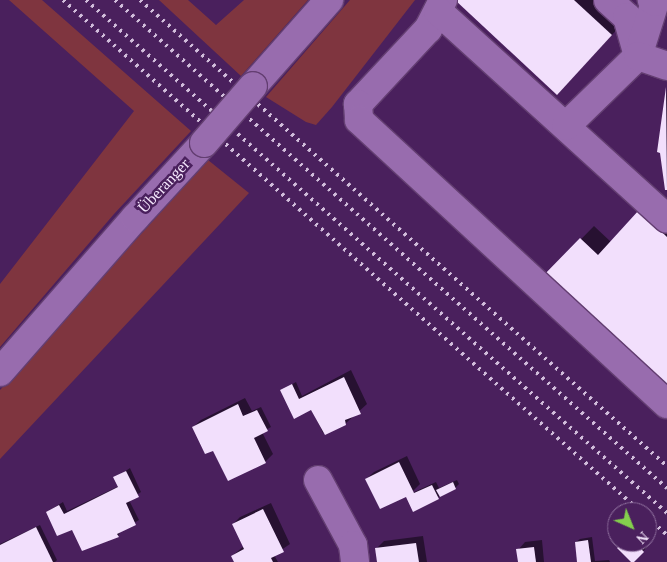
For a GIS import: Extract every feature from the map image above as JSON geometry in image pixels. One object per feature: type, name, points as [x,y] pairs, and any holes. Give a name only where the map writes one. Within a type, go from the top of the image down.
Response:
[{"type":"street","name":"Überanger","points":[[0,372],[329,0]]},
{"type":"street","points":[[608,0],[627,18],[638,56]]},
{"type":"street","points":[[566,126],[638,56],[654,2],[652,0]]},
{"type":"street","points":[[667,219],[566,126],[441,6],[428,29],[358,104],[359,120],[667,404]]},
{"type":"street","points":[[638,56],[667,66]]},
{"type":"street","points":[[318,480],[353,545],[355,562]]},
{"type":"shaded area","points":[[9,0],[42,0],[191,131],[114,214],[0,347],[0,284],[134,111]]},
{"type":"shaded area","points":[[159,0],[188,0],[216,25],[244,0],[308,0],[241,76]]},
{"type":"shaded area","points":[[350,0],[415,0],[316,125],[306,122],[266,97]]},
{"type":"shaded area","points":[[208,160],[249,193],[0,459],[0,390]]},
{"type":"building","points":[[455,0],[574,0],[612,35],[557,95]]},
{"type":"building","points":[[666,87],[667,190],[665,190],[660,153],[657,152]]},
{"type":"building","points":[[639,210],[667,237],[667,395],[540,279],[580,238],[598,255]]},
{"type":"building","points":[[344,377],[361,414],[345,420],[346,425],[325,435],[311,410],[294,419],[280,390],[292,384],[299,399]]},
{"type":"building","points":[[238,404],[243,416],[257,410],[268,431],[254,438],[266,463],[228,481],[213,451],[205,454],[192,427]]},
{"type":"building","points":[[399,462],[414,493],[432,485],[439,499],[413,512],[406,497],[380,509],[365,479]]},
{"type":"building","points":[[126,471],[139,497],[126,503],[136,525],[117,534],[119,537],[82,551],[72,530],[57,536],[46,512],[59,505],[64,514],[118,487],[113,477]]},
{"type":"building","points":[[453,482],[456,489],[440,497],[436,490]]},
{"type":"building","points":[[263,509],[284,552],[271,558],[273,562],[234,562],[231,556],[244,549],[232,524]]},
{"type":"building","points":[[36,527],[53,562],[0,562],[0,545]]},
{"type":"building","points":[[588,540],[591,562],[577,562],[575,542]]},
{"type":"building","points":[[416,543],[419,562],[377,562],[375,548]]},
{"type":"building","points":[[534,547],[536,562],[518,562],[516,549]]},
{"type":"building","points":[[621,552],[644,552],[634,562],[631,562]]},
{"type":"railway","points":[[63,0],[630,502]]},
{"type":"railway","points":[[86,0],[667,513]]},
{"type":"railway","points":[[115,0],[667,488]]},
{"type":"railway","points":[[140,0],[667,466]]},
{"type":"railway","points":[[657,526],[667,535]]}]
